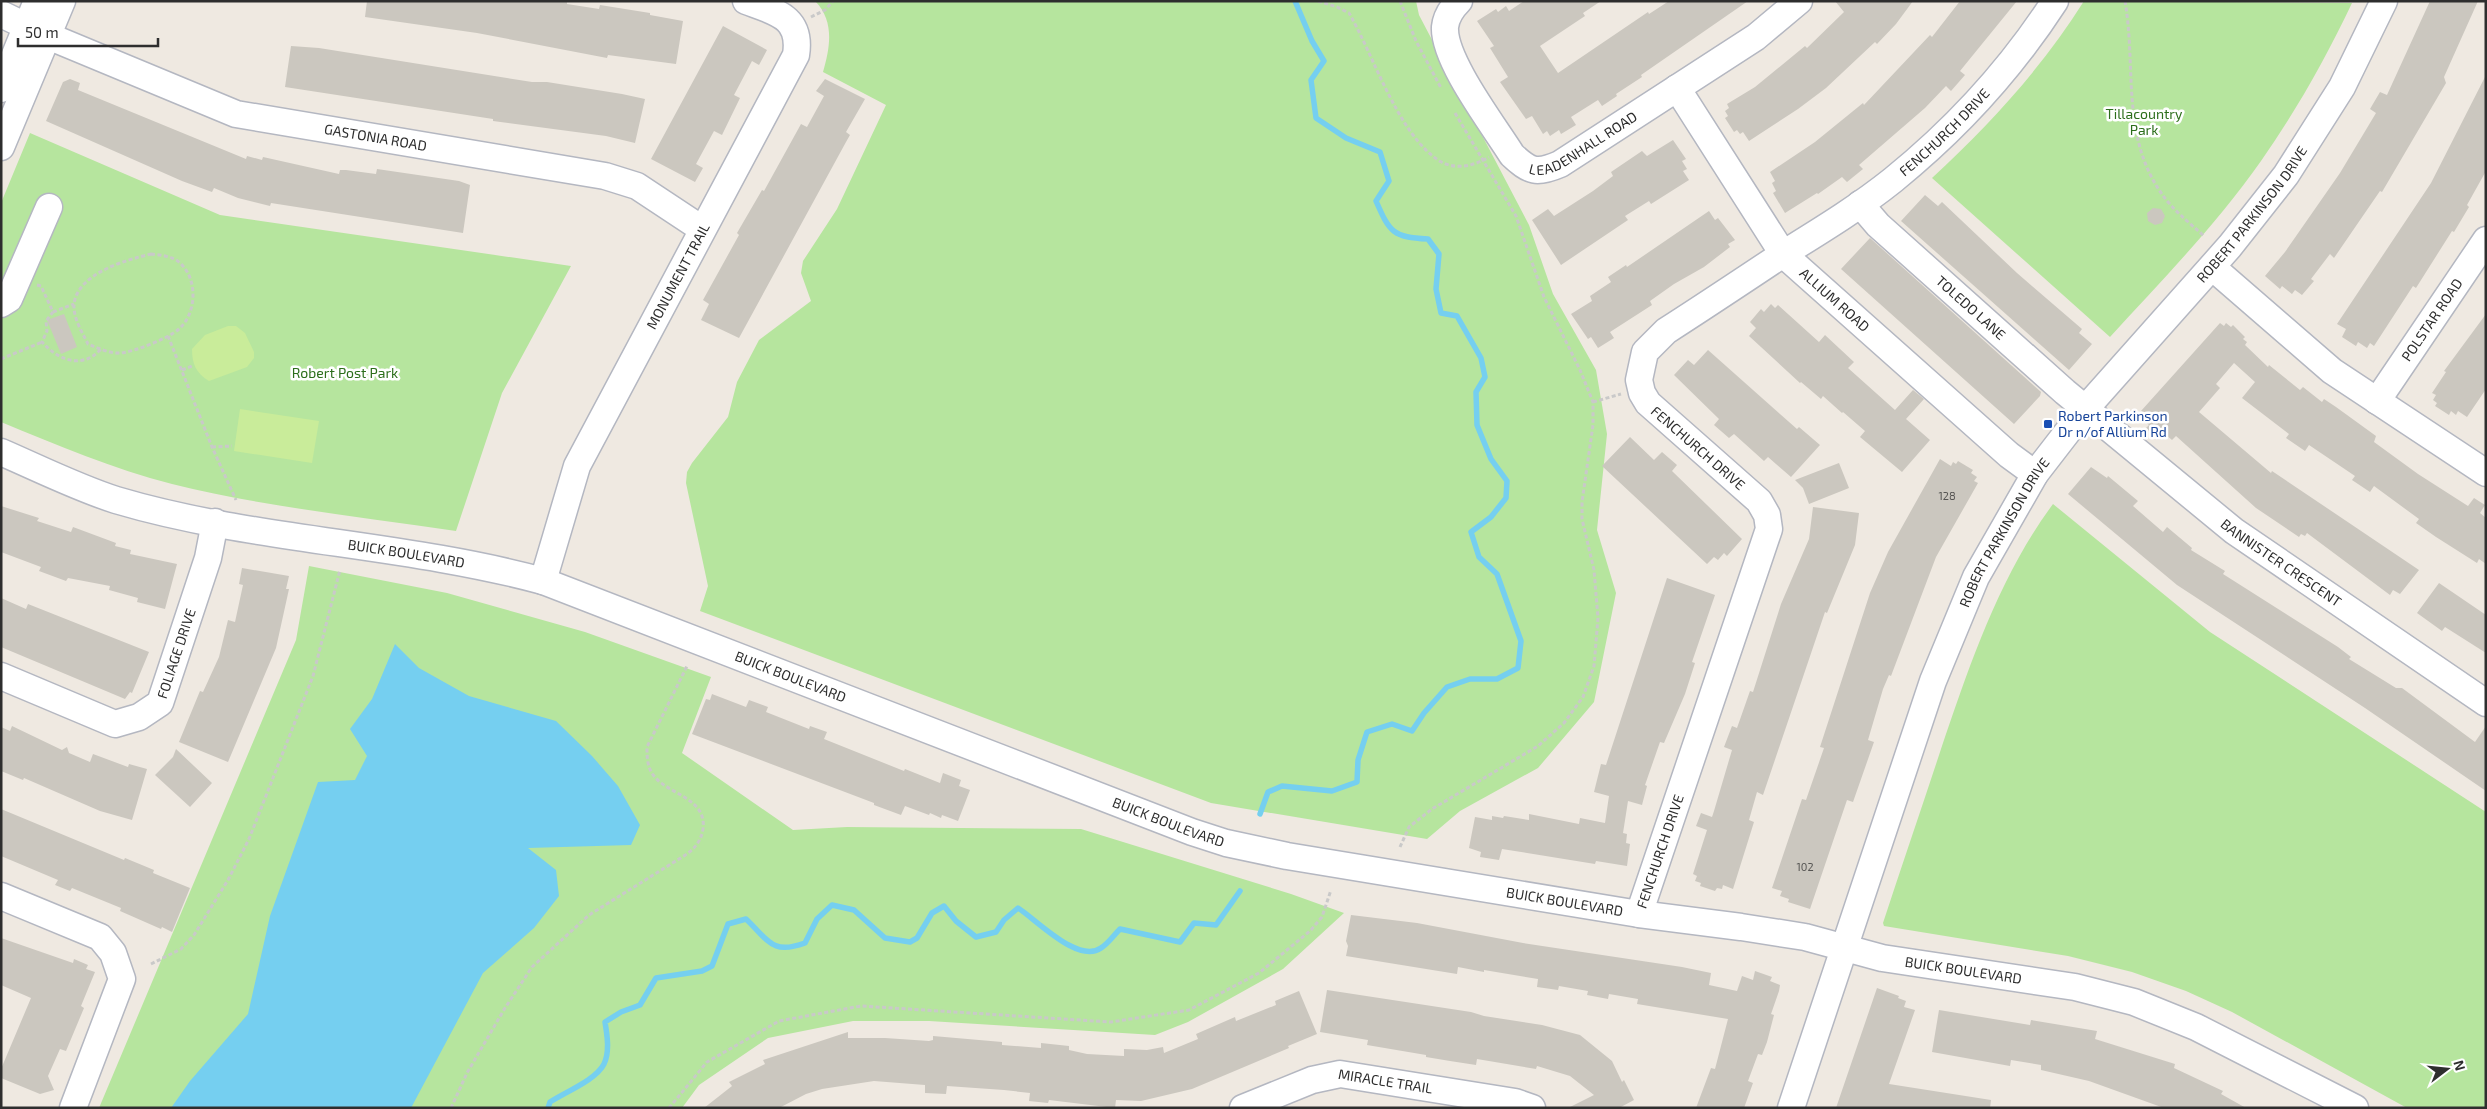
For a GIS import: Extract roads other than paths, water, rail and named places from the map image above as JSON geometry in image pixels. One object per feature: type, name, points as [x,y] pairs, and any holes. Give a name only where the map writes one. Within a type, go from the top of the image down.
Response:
[{"type":"street","points":[[1,147],[37,31],[37,1]]},
{"type":"street","points":[[1,89],[37,31],[62,1]]},
{"type":"street","name":"MONUMENT TRAIL","points":[[543,581],[577,466],[796,55],[798,44],[792,27],[780,14],[746,1]]},
{"type":"street","name":"LEADENHALL ROAD","points":[[1459,1],[1452,8],[1445,27],[1447,42],[1455,64],[1512,155],[1524,166],[1544,171],[1560,164],[1756,37],[1799,1]]},
{"type":"street","name":"FENCHURCH DRIVE","points":[[1639,914],[1769,529],[1767,515],[1759,501],[1648,403],[1639,380],[1645,352],[1666,331],[1860,204],[1898,176],[1960,119],[2020,51],[2055,1]]},
{"type":"street","name":"ROBERT PARKINSON DRIVE","points":[[1791,1108],[1927,699],[1951,635],[1976,577],[2035,474],[2086,408],[2212,267],[2262,207],[2313,135],[2342,87],[2384,1]]},
{"type":"street","name":"GASTONIA ROAD","points":[[1,14],[37,31],[236,114],[605,176],[637,186],[702,229]]},
{"type":"street","name":"ALLIUM ROAD","points":[[1677,88],[1783,254],[2009,455],[2035,474]]},
{"type":"street","name":"TOLEDO LANE","points":[[1860,204],[1878,225],[2065,392],[2086,408]]},
{"type":"street","points":[[1,304],[9,299],[49,207]]},
{"type":"street","name":"POLSTAR ROAD","points":[[2377,401],[2486,240]]},
{"type":"street","points":[[2212,267],[2332,371],[2486,474]]},
{"type":"street","name":"BANNISTER CRESCENT","points":[[2086,408],[2234,531],[2486,703]]},
{"type":"street","name":"BUICK BOULEVARD","points":[[1,452],[116,500],[215,522],[470,563],[543,581],[1192,832],[1226,843],[1287,856],[1639,914],[1805,938],[1882,958],[2060,984],[2134,1002],[2196,1026],[2353,1107]]},
{"type":"street","name":"FOLIAGE DRIVE","points":[[1,676],[115,724],[139,717],[160,703],[208,558],[215,522]]},
{"type":"street","points":[[1,896],[100,937],[113,953],[122,978],[73,1108]]},
{"type":"street","name":"MIRACLE TRAIL","points":[[1243,1108],[1312,1080],[1340,1074],[1515,1102],[1532,1108]]},
{"type":"water","points":[[395,644],[419,668],[469,696],[556,721],[592,756],[618,786],[640,825],[631,845],[528,848],[556,870],[559,896],[534,928],[483,973],[411,1108],[171,1108],[190,1081],[248,1014],[270,916],[318,782],[355,780],[367,756],[350,729],[372,699]]},
{"type":"waterway","points":[[1260,814],[1268,792],[1282,786],[1332,791],[1357,782],[1358,760],[1367,732],[1392,724],[1412,731],[1424,713],[1447,687],[1470,679],[1497,679],[1518,668],[1521,641],[1497,574],[1479,557],[1471,532],[1491,517],[1506,498],[1507,481],[1491,459],[1477,425],[1476,392],[1485,377],[1481,358],[1457,316],[1441,313],[1436,289],[1439,254],[1428,239],[1407,237],[1394,231],[1389,227],[1381,212],[1376,201],[1389,181],[1380,152],[1346,138],[1316,118],[1311,80],[1324,61],[1312,41],[1295,1]]},
{"type":"waterway","points":[[548,1108],[550,1102],[587,1080],[600,1070],[604,1064],[607,1049],[605,1022],[621,1012],[640,1005],[656,978],[702,971],[712,966],[728,924],[746,919],[772,944],[785,947],[794,946],[805,943],[817,919],[832,905],[854,910],[885,938],[910,942],[917,938],[932,913],[944,906],[956,921],[976,937],[996,932],[1004,920],[1018,908],[1070,946],[1092,951],[1104,946],[1120,929],[1180,942],[1194,923],[1216,925],[1240,891]]},
{"type":"place","name":"Robert Parkinson Dr n/of Allium Rd","points":[[2048,424]]},
{"type":"park label","name":"Tillacountry Park","points":[[2144,122]]},
{"type":"park label","name":"Robert Post Park","points":[[345,373]]}]
